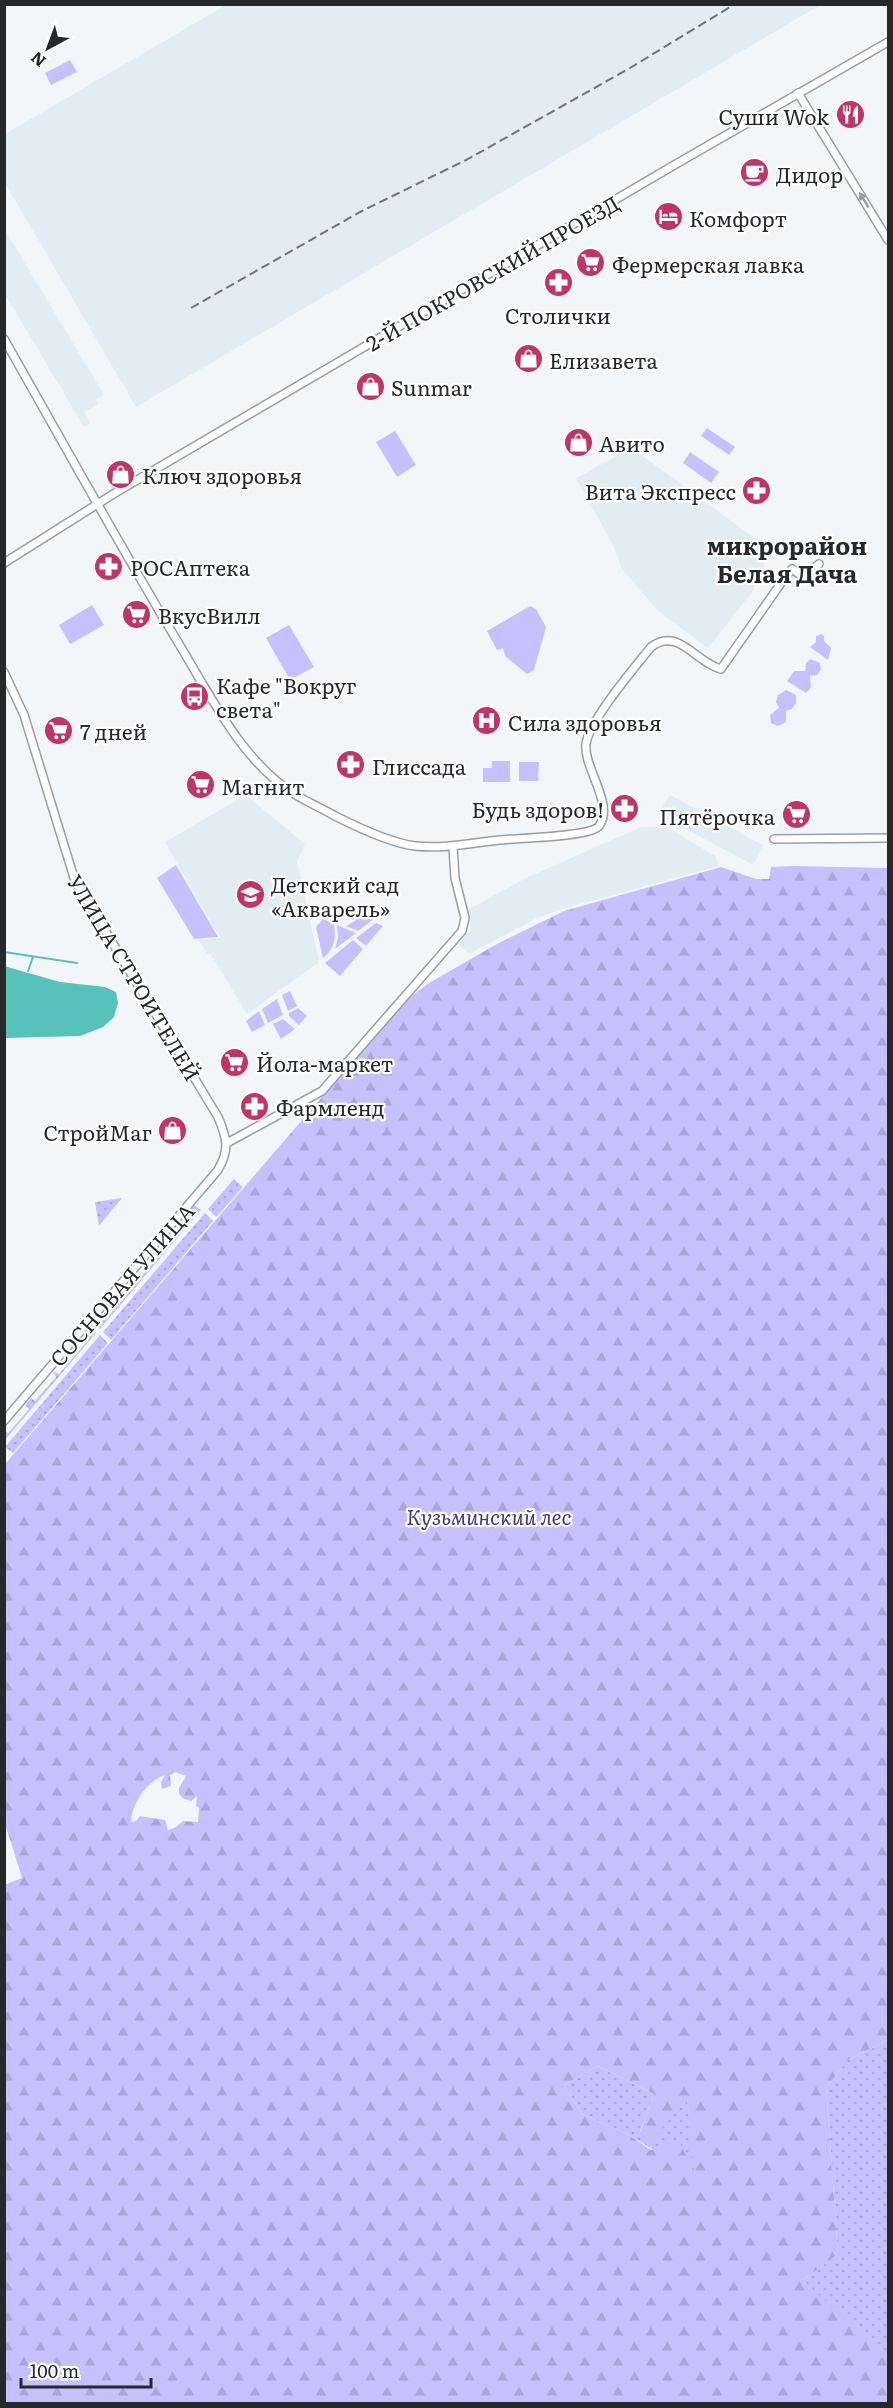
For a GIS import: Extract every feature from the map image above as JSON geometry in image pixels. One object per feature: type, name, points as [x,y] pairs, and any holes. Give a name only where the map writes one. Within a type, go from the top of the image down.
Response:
[{"type":"street","name":"2-Й ПОКРОВСКИЙ ПРОЕЗД","points":[[4,563],[98,504],[888,42]]},
{"type":"street","points":[[798,93],[888,240]]},
{"type":"street","points":[[4,339],[230,729],[261,766],[291,792],[372,832],[413,846],[453,847],[592,831],[602,823],[603,805],[597,784],[586,760],[586,741],[594,723],[649,649],[660,641],[677,642],[713,667],[721,669],[792,569],[804,578],[819,564]]},
{"type":"street","name":"УЛИЦА СТРОИТЕЛЕЙ","points":[[4,672],[24,716],[75,881],[218,1117],[227,1143]]},
{"type":"street","points":[[774,839],[888,838]]},
{"type":"street","points":[[227,1143],[322,1091],[462,931],[465,918],[455,878],[453,847]]},
{"type":"street","name":"СОСНОВАЯ УЛИЦА","points":[[4,1421],[218,1170],[225,1157],[227,1143]]},
{"type":"shaded area","points":[[822,4],[136,407],[5,183],[5,134],[226,5]]},
{"type":"shaded area","points":[[4,228],[104,395],[96,399],[98,404],[84,412],[90,423],[84,427],[5,294]]},
{"type":"shaded area","points":[[632,448],[768,548],[762,572],[752,592],[708,648],[658,611],[622,569],[614,547],[576,478]]},
{"type":"shaded area","name":"Детский сад «Акварель»","points":[[246,795],[305,844],[297,861],[319,962],[247,1014],[210,953],[207,954],[199,940],[220,938],[165,842]]},
{"type":"shaded area","points":[[670,795],[763,845],[753,865],[658,814]]},
{"type":"shaded area","points":[[665,826],[715,856],[719,866],[565,908],[537,918],[469,954],[458,944],[471,929],[467,910],[526,878],[639,828]]},
{"type":"green space","points":[[70,60],[77,72],[51,85],[45,73]]},
{"type":"green space","points":[[707,428],[735,447],[729,455],[701,436]]},
{"type":"green space","points":[[395,431],[416,465],[397,477],[376,442]]},
{"type":"green space","points":[[690,452],[719,472],[711,483],[683,463]]},
{"type":"green space","points":[[92,605],[104,625],[70,644],[59,625]]},
{"type":"green space","points":[[530,606],[536,609],[546,627],[534,670],[527,674],[505,656],[503,648],[497,650],[487,631]]},
{"type":"green space","points":[[289,625],[314,667],[290,680],[266,638]]},
{"type":"green space","points":[[821,634],[831,648],[828,660],[810,647],[816,642],[816,636]]},
{"type":"green space","points":[[811,659],[820,663],[821,670],[817,675],[810,676],[811,687],[806,693],[787,681],[794,671],[805,671],[806,663]]},
{"type":"green space","points":[[786,690],[796,695],[796,703],[792,709],[786,711],[786,722],[778,726],[771,723],[770,715],[779,708],[776,702],[778,695]]},
{"type":"green space","points":[[492,761],[510,761],[510,782],[483,782],[483,768],[492,768]]},
{"type":"green space","points":[[519,762],[539,762],[538,781],[519,781]]},
{"type":"green space","points":[[176,865],[218,937],[194,939],[157,878]]},
{"type":"green space","name":"Кузьминский лес","points":[[721,867],[756,879],[769,879],[771,867],[888,868],[888,2040],[848,2060],[826,2088],[838,2254],[803,2280],[885,2356],[888,2403],[5,2403],[4,1885],[22,1878],[4,1820],[5,1464],[405,1001],[429,983],[497,944],[564,911]],"holes":[[[175,1772],[186,1776],[179,1788],[179,1794],[191,1801],[197,1796],[198,1822],[183,1821],[168,1830],[165,1820],[140,1816],[136,1821],[131,1822],[137,1800],[147,1787],[165,1775],[161,1782],[162,1789],[171,1786],[170,1775]],[[598,2066],[654,2094],[639,2135],[652,2141],[687,2098],[694,2173],[679,2140],[651,2150],[629,2135],[582,2114],[564,2085]]]},
{"type":"green space","points":[[364,911],[373,913],[374,919],[358,931],[346,926],[355,921]]},
{"type":"green space","points":[[323,919],[334,924],[335,934],[332,947],[323,958],[316,927]]},
{"type":"green space","points":[[376,923],[383,926],[366,946],[356,938]]},
{"type":"green space","points":[[337,925],[356,933],[335,949],[338,937]]},
{"type":"green space","points":[[353,940],[363,949],[340,976],[325,963]]},
{"type":"green space","points":[[290,991],[297,1006],[288,1011],[282,995]]},
{"type":"green space","points":[[277,999],[283,1015],[268,1023],[262,1009]]},
{"type":"green space","points":[[298,1008],[307,1016],[299,1025],[289,1016],[289,1013]]},
{"type":"green space","points":[[259,1011],[265,1025],[252,1032],[246,1021]]},
{"type":"green space","points":[[283,1019],[295,1029],[281,1039],[273,1024]]},
{"type":"green space","points":[[234,1179],[243,1187],[216,1217],[208,1209]]},
{"type":"green space","points":[[122,1198],[99,1226],[95,1202]]},
{"type":"green space","points":[[193,1204],[201,1210],[100,1329],[92,1323],[100,1313],[107,1318],[128,1292],[124,1289],[125,1286],[128,1285],[131,1288],[154,1262],[151,1256],[158,1258],[179,1233],[177,1227],[183,1229],[195,1214],[189,1208]]},
{"type":"green space","points":[[205,1213],[213,1221],[111,1340],[103,1332]]},
{"type":"green space","points":[[89,1326],[96,1333],[5,1440],[5,1430],[8,1433],[29,1409],[25,1405],[31,1398],[35,1401],[56,1377],[53,1371],[59,1374],[88,1340],[82,1335]]},
{"type":"green space","points":[[100,1335],[108,1343],[13,1453],[5,1447]]},
{"type":"green space","points":[[888,2040],[888,2380],[826,2303],[803,2280],[838,2254],[826,2088],[848,2060]]},
{"type":"green space","points":[[598,2066],[654,2094],[639,2134],[687,2097],[695,2175],[629,2135],[582,2114],[564,2085]]},
{"type":"water","points":[[4,966],[60,982],[105,987],[116,992],[118,1003],[114,1017],[103,1027],[80,1036],[5,1038]]},
{"type":"waterway","points":[[4,952],[77,963]]},
{"type":"waterway","points":[[28,971],[33,957]]},
{"type":"railway","points":[[191,308],[360,212],[468,159],[630,68],[735,4]]},
{"type":"place","name":"Суши Wok","points":[[850,115]]},
{"type":"place","name":"Дидор","points":[[755,173]]},
{"type":"place","name":"Комфорт","points":[[668,217]]},
{"type":"place","name":"Фермерская лавка","points":[[591,263]]},
{"type":"place","name":"Столички","points":[[558,283]]},
{"type":"place","name":"Елизавета","points":[[528,359]]},
{"type":"place","name":"Sunmar","points":[[370,386]]},
{"type":"place","name":"Авито","points":[[578,442]]},
{"type":"place","name":"Ключ здоровья","points":[[121,474]]},
{"type":"place","name":"Вита Экспресс","points":[[757,490]]},
{"type":"place","name":"РОСАптека","points":[[109,566]]},
{"type":"place","name":"ВкусВилл","points":[[137,614]]},
{"type":"place","name":"Кафе \"Вокруг света\"","points":[[195,696]]},
{"type":"place","name":"Сила здоровья","points":[[487,721]]},
{"type":"place","name":"7 дней","points":[[59,730]]},
{"type":"place","name":"Глиссада","points":[[351,765]]},
{"type":"place","name":"Магнит","points":[[200,785]]},
{"type":"place","name":"Будь здоров!","points":[[625,808]]},
{"type":"place","name":"Пятёрочка","points":[[796,815]]},
{"type":"place","name":"Детский сад «Акварель»","points":[[250,895]]},
{"type":"place","name":"Йола-маркет","points":[[235,1062]]},
{"type":"place","name":"Фармленд","points":[[255,1106]]},
{"type":"place","name":"СтройМаг","points":[[173,1131]]},
{"type":"district","name":"микрорайон Белая Дача","points":[[787,558]]}]
